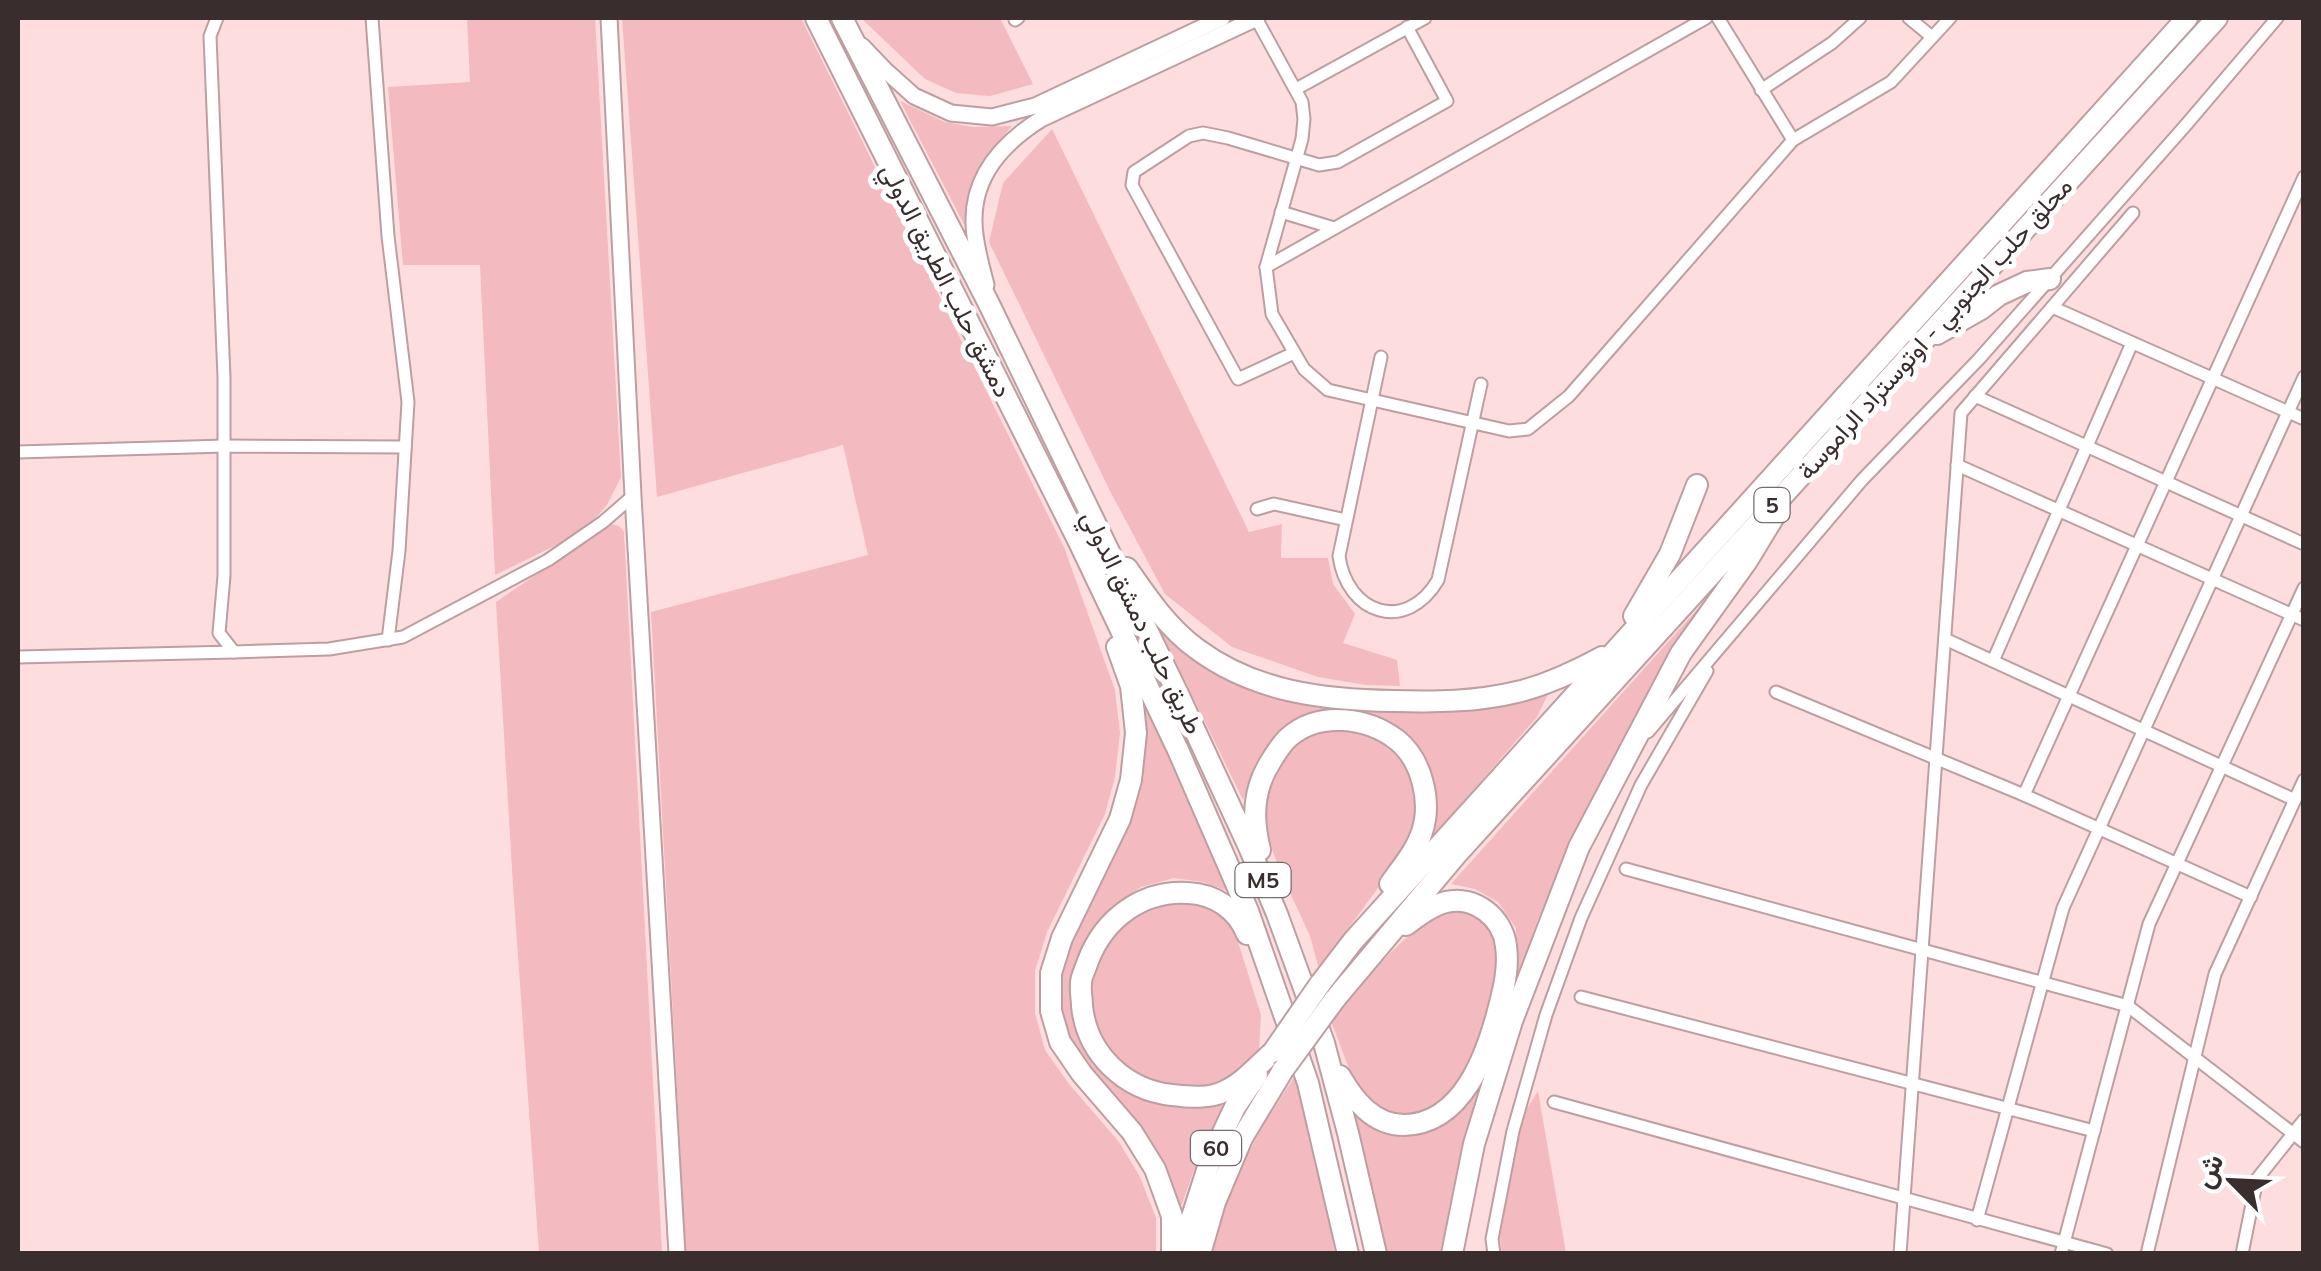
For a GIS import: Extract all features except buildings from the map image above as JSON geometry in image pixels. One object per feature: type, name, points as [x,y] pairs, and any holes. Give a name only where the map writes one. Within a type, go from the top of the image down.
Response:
[{"type":"highway","name":"دمشق حلب الطريق الدولي","points":[[816,18],[1078,542]]},
{"type":"highway","name":"محلق حلب الجنوبي - اوتوستراد الراموسة","points":[[1328,992],[1353,942],[2186,18]]},
{"type":"highway","name":"محلق حلب الجنوبي - اوتوستراد الراموسة","points":[[1328,992],[1367,959],[1800,474],[2217,18]]},
{"type":"highway","name":"طريق حلب دمشق الدولي","points":[[845,24],[989,304],[1249,847],[1324,1043],[1376,1254]]},
{"type":"highway","points":[[1918,345],[1999,295],[2027,282],[2050,278]]},
{"type":"highway","points":[[1452,1254],[1474,1144],[1512,1021],[1579,847],[1681,653],[1747,561],[1800,474]]},
{"type":"highway","points":[[1096,526],[1170,625],[1195,648],[1247,678],[1308,695],[1462,701],[1542,685],[1615,650],[1670,554],[1697,485]]},
{"type":"highway","name":"طريق حلب دمشق الدولي","points":[[1078,542],[1178,750],[1248,911],[1308,1083],[1348,1254]]},
{"type":"highway","points":[[1078,542],[1131,686],[1136,733],[1120,819],[1062,938],[1051,974],[1050,1011],[1060,1042],[1132,1132],[1155,1170],[1172,1216],[1172,1254]]},
{"type":"highway","points":[[1277,914],[1255,828],[1255,800],[1266,769],[1290,736],[1315,723],[1338,719],[1376,728],[1399,742],[1417,769],[1426,814],[1417,844],[1353,942]]},
{"type":"highway","points":[[1278,1061],[1224,1093],[1194,1098],[1155,1094],[1124,1079],[1102,1058],[1084,1022],[1080,983],[1094,945],[1116,916],[1144,899],[1174,892],[1200,894],[1224,904],[1243,924],[1279,1004]]},
{"type":"highway","points":[[1324,1043],[1352,1097],[1364,1109],[1398,1125],[1426,1122],[1439,1115],[1462,1092],[1480,1064],[1494,1023],[1507,960],[1504,934],[1491,914],[1468,901],[1442,902],[1426,910],[1367,959]]},
{"type":"highway","name":"5","points":[[1200,1254],[1215,1202],[1278,1061],[1328,992]]},
{"type":"highway","name":"60","points":[[1180,1254],[1193,1209],[1235,1106],[1278,1061]]},
{"type":"main road","points":[[609,18],[677,1254]]},
{"type":"main road","points":[[845,24],[884,70],[914,96],[951,113],[992,117],[1035,106],[1222,18]]},
{"type":"main road","points":[[989,304],[973,224],[976,194],[989,164],[1011,140],[1032,125],[1256,18]]},
{"type":"main road","points":[[1024,108],[1032,125]]},
{"type":"street","points":[[217,18],[210,36],[224,377],[224,576],[219,633],[234,652]]},
{"type":"street","points":[[372,18],[388,236],[408,402],[399,551],[388,640]]},
{"type":"street","points":[[1256,18],[1302,102],[1304,119],[1296,158],[1266,267],[1272,314],[1304,370],[1328,390],[1509,431],[1528,429],[1569,396],[1793,140],[1891,82],[1950,18]]},
{"type":"street","points":[[1296,90],[1426,18]]},
{"type":"street","points":[[1266,267],[1706,18]]},
{"type":"street","points":[[1718,18],[1793,140]]},
{"type":"street","points":[[1761,90],[1832,43],[1860,18]]},
{"type":"street","points":[[1909,18],[1932,38]]},
{"type":"street","points":[[1622,762],[1862,480],[1979,359],[2277,18]]},
{"type":"street","points":[[1294,352],[1238,380],[1132,185],[1134,172],[1189,136],[1204,133],[1320,164],[1338,162],[1447,101],[1408,27]]},
{"type":"street","points":[[2024,795],[2304,176]]},
{"type":"street","points":[[1281,212],[1334,228]]},
{"type":"street","points":[[1900,1254],[1961,413],[2133,213]]},
{"type":"street","points":[[2052,307],[2304,419]]},
{"type":"street","points":[[1993,661],[2132,343]]},
{"type":"street","points":[[1381,357],[1339,556],[1342,574],[1352,593],[1379,611],[1398,612],[1415,606],[1436,585],[1481,384]]},
{"type":"street","points":[[1978,1219],[2062,908],[2304,377]]},
{"type":"street","points":[[1975,396],[2304,544]]},
{"type":"street","points":[[18,452],[225,446],[405,447]]},
{"type":"street","points":[[1957,465],[2298,618]]},
{"type":"street","points":[[18,657],[329,648],[403,637],[548,560],[633,496]]},
{"type":"street","points":[[1257,509],[1274,504],[1346,520]]},
{"type":"street","points":[[2063,1248],[2149,924],[2222,766],[2298,618],[2304,588]]},
{"type":"street","points":[[1945,639],[2294,800]]},
{"type":"street","points":[[1494,1254],[1492,1239],[1513,1131],[1546,1016],[1581,918],[1641,785],[1722,645]]},
{"type":"street","points":[[1776,692],[2024,795],[2251,897]]},
{"type":"street","points":[[2147,1254],[2216,974],[2304,780]]},
{"type":"street","points":[[1626,869],[2128,1006],[2298,1138]]},
{"type":"street","points":[[1580,997],[2094,1131]]},
{"type":"street","points":[[1554,1102],[1978,1219],[2063,1248],[2107,1254]]},
{"type":"street","points":[[2242,1254],[2257,1179],[2298,1138],[2304,1120]]},
{"type":"shaded area","points":[[467,18],[595,18],[621,477],[607,505],[583,532],[495,575],[480,265],[403,265],[388,87],[470,82]]},
{"type":"shaded area","points":[[622,18],[801,18],[1064,547],[1115,690],[1120,733],[1115,777],[1105,814],[1047,932],[1035,971],[1035,1013],[1045,1050],[1119,1142],[1140,1177],[1156,1218],[1156,1253],[686,1253],[651,612],[868,555],[843,445],[657,497]]},
{"type":"shaded area","points":[[861,18],[1000,18],[1033,84],[990,96],[956,93],[925,79]]},
{"type":"shaded area","points":[[900,101],[945,122],[973,127],[1012,126],[985,157],[967,212],[966,228]]},
{"type":"shaded area","points":[[1052,129],[1249,532],[1282,524],[1281,558],[1328,558],[1333,584],[1355,614],[1343,643],[1397,660],[1400,686],[1318,677],[1232,647],[1165,594],[1110,491],[989,242],[1003,183]]},
{"type":"shaded area","points":[[610,524],[624,532],[662,1253],[539,1253],[496,602]]},
{"type":"shaded area","points":[[1720,584],[1573,840],[1538,919],[1463,1141],[1440,1253],[1386,1253],[1353,1109],[1375,1123],[1464,1104],[1516,961],[1516,928],[1498,902],[1475,889],[1451,884]]},
{"type":"shaded area","points":[[1152,613],[1297,700],[1549,692],[1537,717],[1428,842],[1435,799],[1423,757],[1404,733],[1312,714],[1282,729],[1256,763],[1243,800]]},
{"type":"shaded area","points":[[1141,696],[1231,892],[1203,882],[1174,878],[1141,887],[1111,907],[1087,943],[1073,981],[1073,1023],[1094,1066],[1152,1102],[1190,1107],[1227,1101],[1180,1209],[1164,1166],[1065,1040],[1058,1012],[1058,974],[1070,940],[1130,824],[1143,782],[1146,733]]},
{"type":"shaded area","points":[[1345,724],[1394,748],[1412,778],[1419,813],[1412,841],[1319,969],[1310,936],[1262,824],[1269,777],[1295,743],[1324,726]]},
{"type":"shaded area","points":[[1173,902],[1197,904],[1220,913],[1233,926],[1261,1015],[1259,1051],[1217,1084],[1178,1087],[1137,1074],[1107,1047],[1092,1010],[1095,967],[1114,931],[1134,914]]},
{"type":"shaded area","points":[[1447,907],[1476,915],[1493,929],[1500,953],[1495,995],[1469,1064],[1449,1095],[1421,1115],[1394,1116],[1374,1106],[1360,1089],[1332,1024],[1333,1018],[1400,943]]},
{"type":"shaded area","points":[[1295,1076],[1323,1186],[1335,1253],[1210,1254],[1224,1206],[1244,1161]]},
{"type":"shaded area","points":[[1538,1091],[1566,1253],[1502,1253],[1500,1238],[1521,1118]]}]
